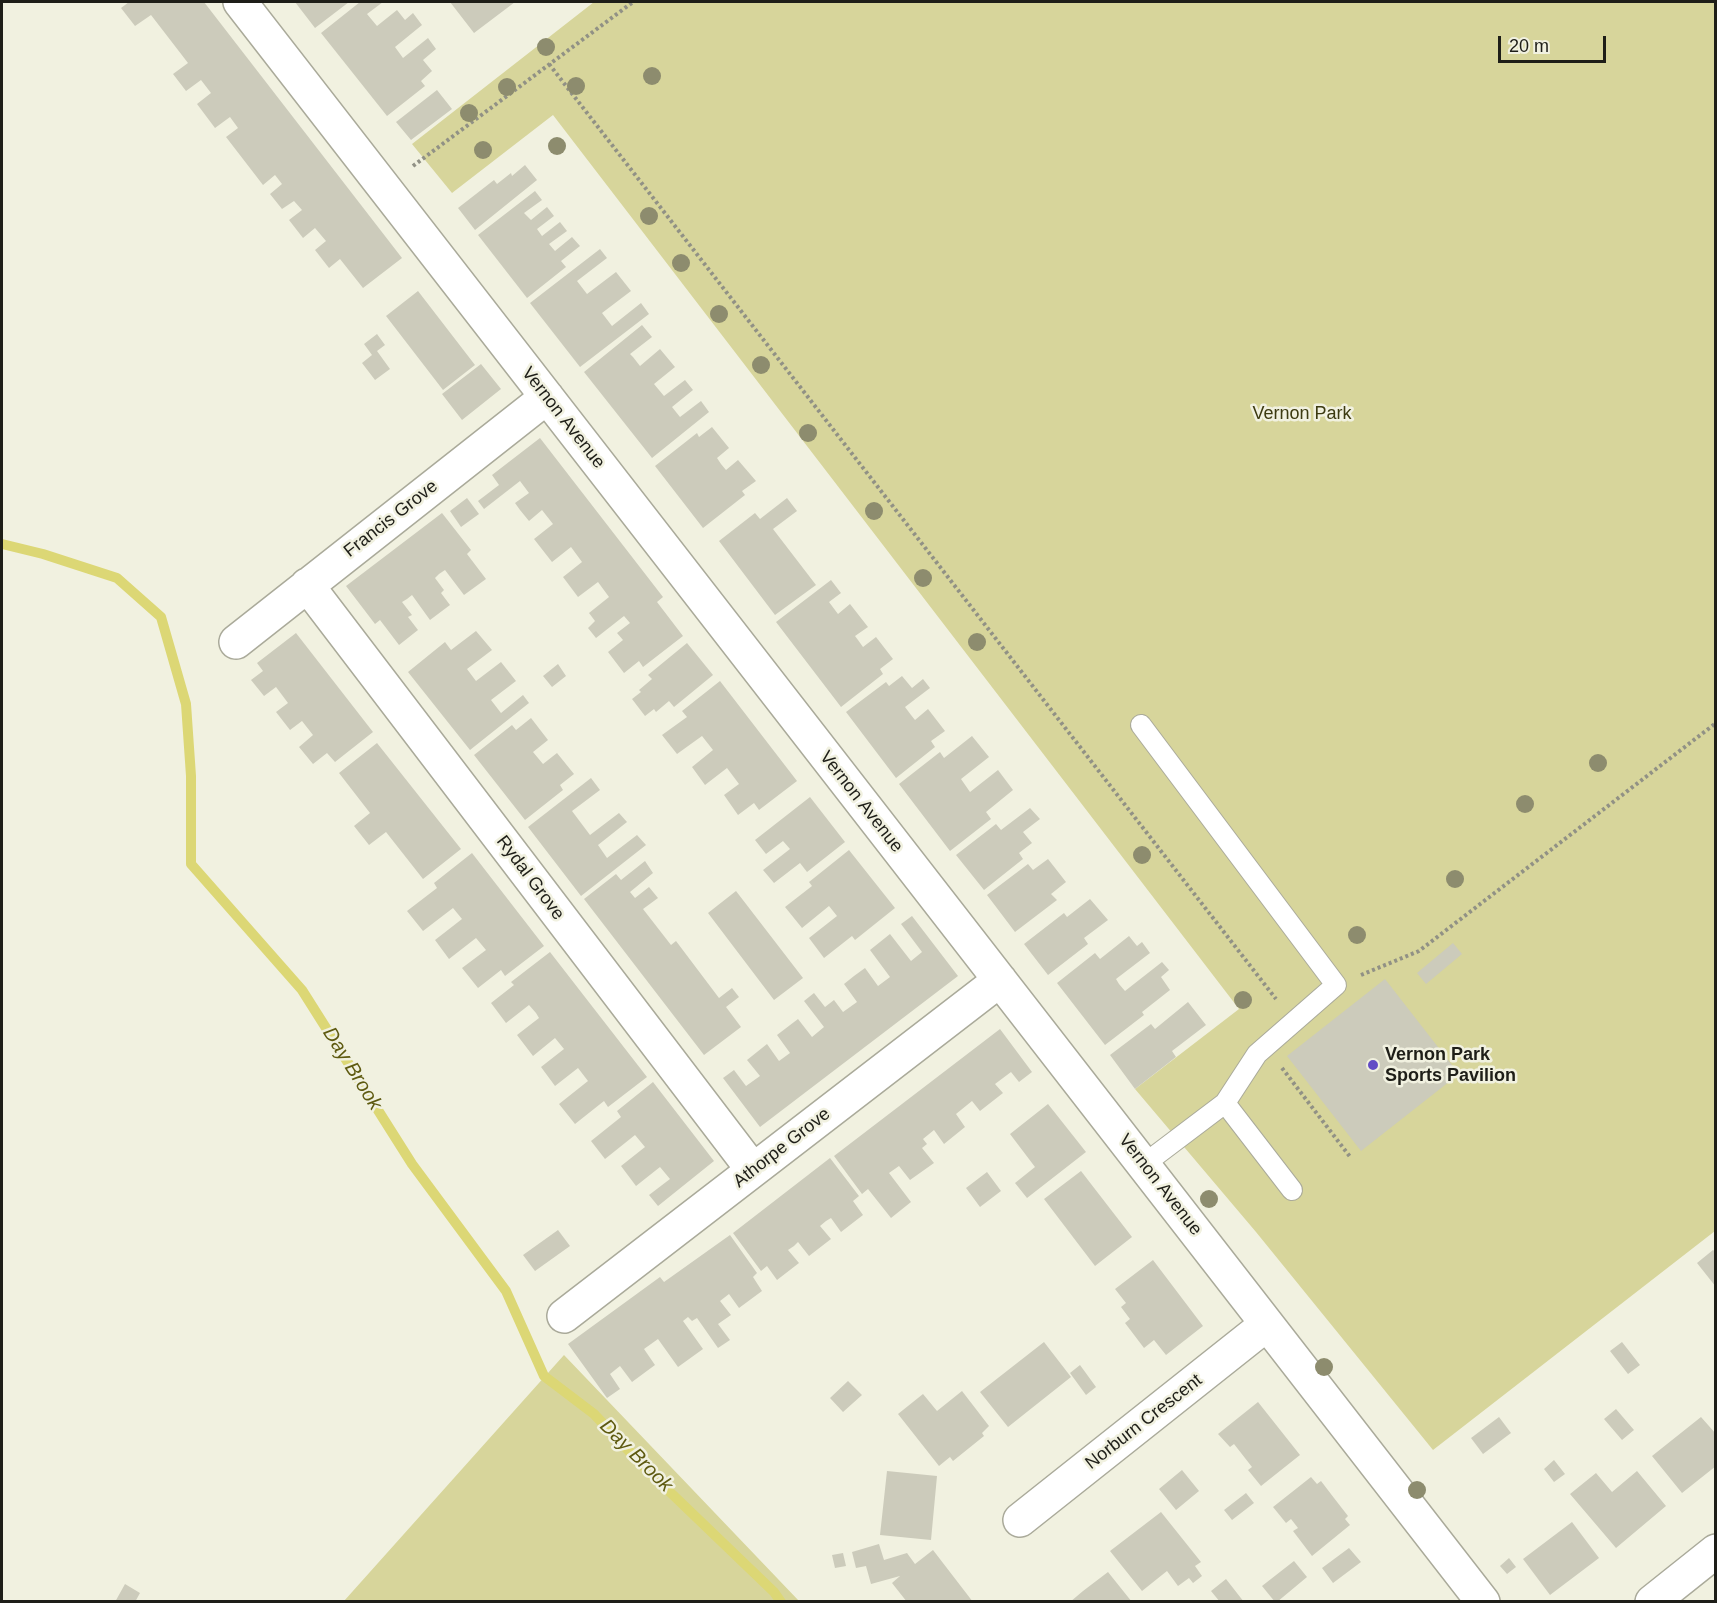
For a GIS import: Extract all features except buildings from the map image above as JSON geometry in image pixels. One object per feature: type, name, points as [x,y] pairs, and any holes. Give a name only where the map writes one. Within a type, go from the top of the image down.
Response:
[{"type":"street","name":"Vernon Avenue","points":[[240,2],[1483,1602]]},
{"type":"street","name":"Francis Grove","points":[[236,642],[547,397]]},
{"type":"street","name":"Rydal Grove","points":[[307,585],[753,1170]]},
{"type":"street","name":"Athorpe Grove","points":[[564,1316],[1000,980]]},
{"type":"street","name":"Norburn Crescent","points":[[1020,1520],[1268,1324]]},
{"type":"street","points":[[1652,1602],[1716,1551]]},
{"type":"lane","points":[[1141,725],[1336,985],[1257,1054],[1224,1103],[1143,1165]]},
{"type":"lane","points":[[1224,1103],[1292,1190]]},
{"type":"path","points":[[384,187],[633,2]]},
{"type":"path","points":[[549,64],[1293,1021]]},
{"type":"path","points":[[1336,985],[1419,951],[1716,723]]},
{"type":"path","points":[[1265,1046],[1351,1158]]},
{"type":"green space","name":"Vernon Park","points":[[594,2],[1715,2],[1715,1231],[1433,1450],[1256,1232],[1135,1089],[1239,1009],[553,115],[452,193],[412,144]]},
{"type":"green space","points":[[564,1355],[799,1601],[344,1601]]},
{"type":"waterway","name":"Day Brook","points":[[2,544],[43,554],[117,578],[161,617],[186,704],[191,776],[191,864],[302,990],[412,1164],[506,1291],[544,1376],[594,1414],[647,1470],[774,1592],[781,1602]]},
{"type":"place","name":"Vernon Park Sports Pavilion","points":[[1373,1065]]}]
